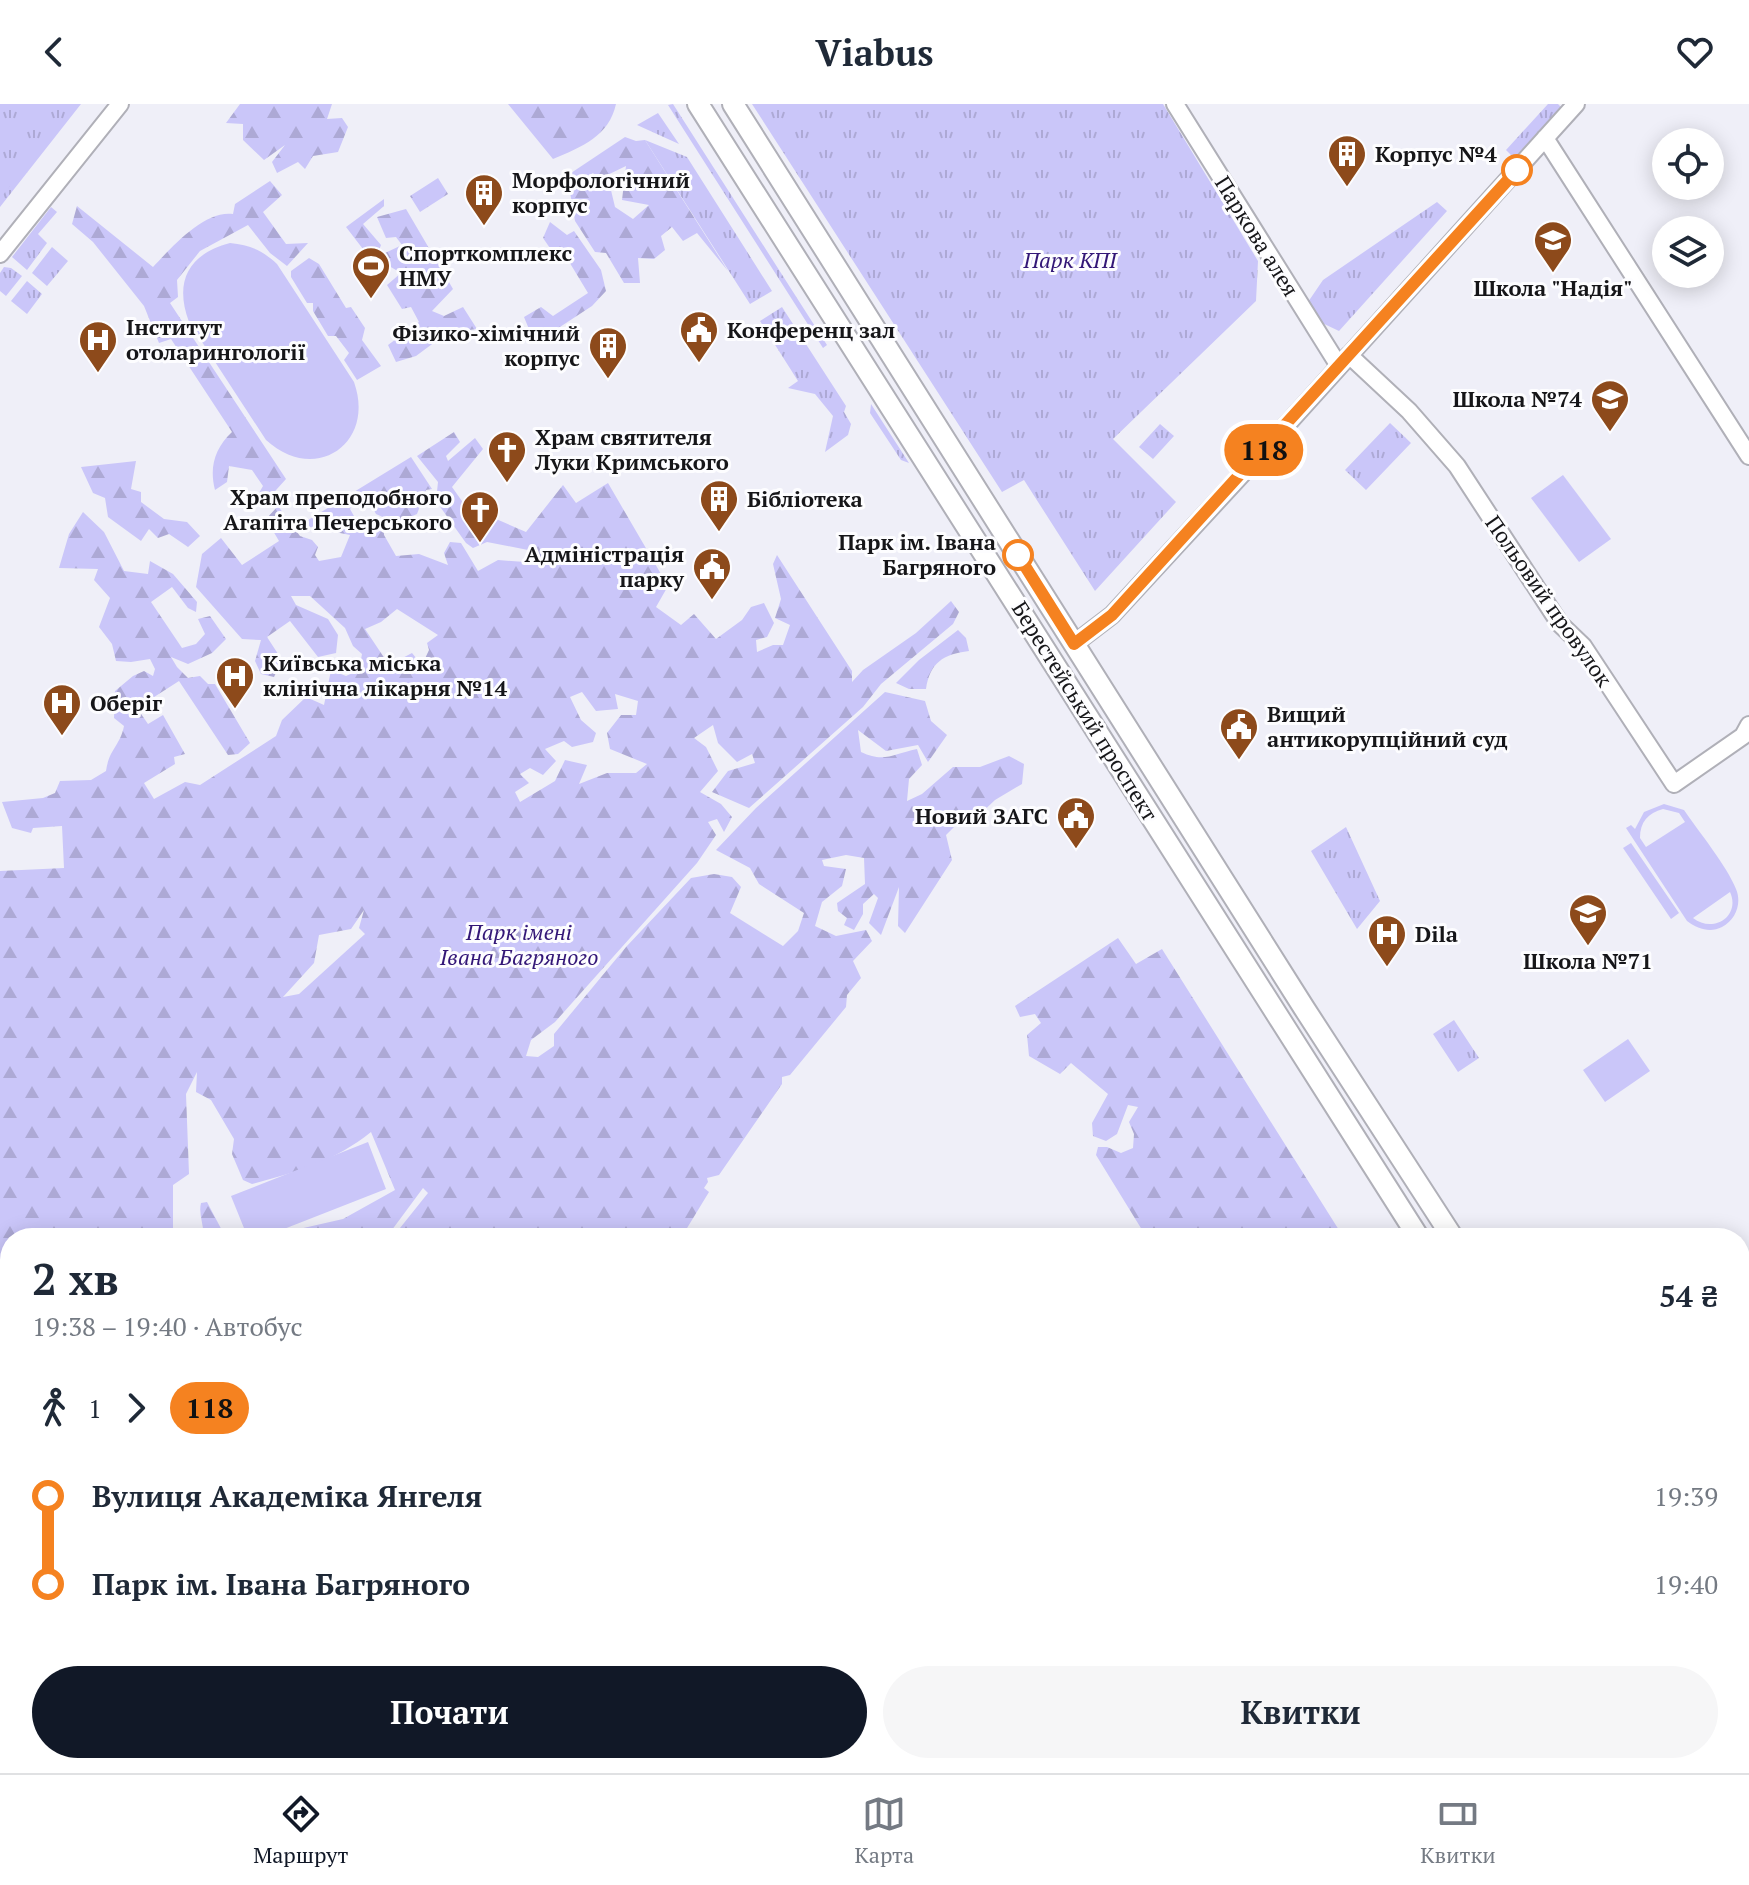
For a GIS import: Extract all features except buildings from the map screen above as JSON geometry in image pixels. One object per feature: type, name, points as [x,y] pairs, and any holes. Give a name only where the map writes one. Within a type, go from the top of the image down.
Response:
[{"type":"main road","name":"Берестейський проспект","points":[[698,104],[1413,1228]]},
{"type":"main road","name":"Берестейський проспект","points":[[733,104],[1447,1228]]},
{"type":"street","points":[[0,254],[120,104]]},
{"type":"street","name":"Паркова алея","points":[[1175,104],[1292,293],[1344,361]]},
{"type":"street","points":[[1074,644],[1112,615],[1576,104]]},
{"type":"street","points":[[1545,138],[1749,456]]},
{"type":"street","name":"Польовий провулок","points":[[1344,361],[1409,411],[1457,466],[1560,624],[1583,646],[1674,784],[1743,736],[1749,725]]},
{"type":"green space","points":[[0,104],[81,104],[0,207]]},
{"type":"green space","points":[[240,104],[332,104],[327,119],[342,118],[348,127],[338,152],[313,156],[305,169],[298,162],[277,173],[272,162],[285,145],[264,160],[243,140],[243,124],[226,123]]},
{"type":"green space","points":[[508,104],[616,104],[607,124],[593,139],[553,159]]},
{"type":"green space","points":[[673,104],[827,345],[823,348],[668,105]]},
{"type":"green space","name":"Парк КПІ","points":[[752,104],[1163,104],[1258,261],[1256,301],[1113,439],[1176,502],[1095,591],[1024,480],[1002,492]]},
{"type":"green space","points":[[1548,104],[1561,107],[1514,158],[1506,150]]},
{"type":"green space","points":[[658,113],[679,144],[637,125]]},
{"type":"green space","points":[[625,137],[645,140],[728,271],[697,233],[683,241],[672,227],[661,236],[665,250],[654,259],[638,258],[640,283],[624,283],[606,253],[595,252],[575,221],[570,192],[587,184],[595,188],[610,186],[615,207],[633,219],[649,205],[622,200],[626,166],[599,179],[593,173],[570,188],[568,175]]},
{"type":"green space","points":[[645,140],[687,157],[772,291],[750,304]]},
{"type":"green space","points":[[24,167],[0,199],[0,172]]},
{"type":"green space","points":[[438,178],[448,194],[420,212],[410,196]]},
{"type":"green space","points":[[270,181],[282,195],[263,212],[286,244],[308,243],[287,266],[270,253],[248,225],[200,251],[177,280],[178,297],[170,303],[286,479],[267,500],[259,493],[263,486],[252,470],[229,466],[227,482],[215,490],[215,458],[232,432],[171,339],[159,343],[144,306],[93,242],[72,224],[77,206],[153,267],[189,232],[211,218],[233,214],[235,204]]},
{"type":"green space","points":[[384,199],[384,206],[363,224],[381,245],[378,253],[366,253],[346,227]]},
{"type":"green space","points":[[1437,202],[1447,211],[1339,331],[1320,322],[1308,302],[1323,280]]},
{"type":"green space","points":[[51,207],[57,212],[38,234],[47,243],[27,270],[12,257]]},
{"type":"green space","points":[[406,209],[453,289],[432,311],[444,316],[463,307],[477,329],[447,333],[416,356],[396,362],[388,345],[419,322],[411,307],[402,309],[387,285],[401,273],[384,263],[385,253],[402,245],[396,237],[386,238],[377,217]]},
{"type":"green space","points":[[550,222],[567,235],[574,231],[601,270],[606,291],[592,306],[540,340],[531,334],[524,317],[541,307],[553,316],[588,293],[565,255],[554,254],[543,238]]},
{"type":"green space","points":[[230,243],[255,249],[277,264],[354,382],[359,404],[356,424],[349,439],[337,451],[321,458],[304,459],[285,453],[266,440],[189,322],[183,294],[188,272],[204,254]]},
{"type":"green space","points":[[52,247],[68,261],[47,286],[32,273]]},
{"type":"green space","points":[[309,258],[319,264],[346,308],[351,307],[365,328],[362,340],[381,366],[357,380],[344,360],[349,353],[336,336],[328,336],[313,311],[313,303],[307,303],[291,277],[291,271]]},
{"type":"green space","points":[[4,267],[22,276],[6,296],[0,291],[0,273]]},
{"type":"green space","points":[[27,281],[42,294],[27,314],[11,301]]},
{"type":"green space","points":[[782,307],[846,406],[844,412],[851,424],[848,435],[825,452],[833,416],[815,394],[788,388],[798,381],[760,321]]},
{"type":"green space","points":[[871,404],[909,463],[901,460],[870,413]]},
{"type":"green space","points":[[1390,423],[1411,443],[1366,490],[1345,470]]},
{"type":"green space","points":[[1160,424],[1174,436],[1153,459],[1139,447]]},
{"type":"green space","name":"Парк імені Івана Багряного","points":[[454,432],[460,442],[446,456],[448,461],[475,438],[483,449],[452,487],[474,518],[487,515],[526,532],[563,485],[576,503],[608,483],[668,586],[656,607],[681,625],[694,614],[716,639],[742,620],[751,607],[764,603],[774,623],[767,637],[756,640],[757,652],[773,645],[783,645],[790,625],[775,618],[781,599],[773,564],[777,555],[852,671],[852,682],[863,670],[916,633],[951,601],[959,612],[953,624],[881,684],[863,707],[749,808],[712,792],[728,771],[755,763],[752,754],[737,762],[718,743],[713,725],[694,738],[706,747],[718,771],[700,792],[721,804],[732,817],[724,832],[717,819],[708,822],[716,835],[697,863],[555,1022],[531,1040],[526,1056],[538,1057],[554,1046],[554,1034],[626,947],[691,878],[714,874],[732,877],[741,887],[730,913],[783,946],[798,931],[804,913],[759,884],[750,868],[716,850],[756,808],[885,692],[925,701],[931,721],[947,735],[928,762],[918,745],[886,751],[858,730],[861,752],[869,755],[889,756],[917,749],[922,765],[909,779],[907,801],[922,794],[953,767],[980,767],[1009,756],[1024,764],[1022,784],[995,800],[975,819],[960,821],[946,835],[952,860],[905,933],[898,926],[899,887],[881,935],[869,923],[878,898],[874,894],[863,904],[863,914],[854,930],[844,925],[847,918],[838,911],[837,903],[865,884],[864,858],[846,855],[822,860],[824,866],[846,869],[842,886],[822,902],[815,926],[836,936],[866,930],[872,941],[853,961],[861,978],[847,995],[846,1007],[790,1075],[782,1077],[782,1084],[719,1175],[707,1178],[704,1188],[709,1192],[687,1228],[400,1228],[428,1193],[423,1188],[393,1228],[303,1228],[343,1219],[395,1190],[371,1132],[329,1158],[252,1184],[243,1180],[232,1154],[234,1139],[211,1100],[196,1092],[197,1072],[186,1094],[189,1174],[173,1185],[173,1228],[0,1228],[0,871],[64,868],[62,826],[33,828],[31,833],[12,828],[2,802],[43,798],[55,793],[60,781],[91,780],[106,771],[124,726],[114,718],[115,691],[144,671],[153,676],[155,669],[150,659],[116,661],[112,644],[99,627],[110,598],[94,580],[98,569],[59,568],[69,534],[83,512],[104,532],[124,571],[148,574],[150,561],[173,574],[197,602],[196,612],[188,608],[172,587],[151,602],[182,648],[196,644],[205,634],[198,619],[210,616],[226,639],[212,653],[188,664],[171,657],[188,678],[200,676],[208,684],[215,684],[250,743],[238,754],[228,755],[179,681],[137,708],[148,724],[163,715],[185,754],[174,757],[175,764],[144,783],[154,799],[185,782],[200,785],[276,736],[282,720],[306,697],[324,705],[331,670],[346,676],[359,670],[362,654],[353,646],[345,628],[310,596],[291,596],[296,605],[328,619],[338,635],[336,653],[318,657],[290,621],[267,637],[282,660],[274,677],[261,674],[255,661],[261,640],[242,639],[196,587],[202,554],[221,538],[242,565],[279,541],[266,519],[278,506],[300,536],[312,540],[318,547],[315,555],[319,561],[341,557],[350,535],[300,525],[411,457],[432,489],[426,490],[417,514],[396,523],[376,514],[370,503],[355,501],[350,509],[359,525],[383,518],[384,535],[396,556],[419,554],[448,565],[444,553],[450,542],[461,543],[478,571],[498,560],[525,562],[528,550],[487,542],[473,548],[466,543],[436,501],[438,482],[417,456]],"holes":[[[397,609],[438,635],[427,643],[429,650],[422,665],[412,653],[389,665],[365,629],[381,622]],[[582,692],[596,711],[618,709],[615,694],[638,701],[636,715],[621,715],[607,733],[610,749],[647,764],[636,773],[607,773],[579,784],[587,765],[565,760],[555,781],[520,802],[515,792],[529,783],[520,774],[530,768],[543,775],[556,761],[545,749],[564,741],[572,747],[593,742],[596,733],[581,720],[570,697]],[[364,910],[359,928],[365,934],[299,994],[283,997],[314,963],[319,935],[351,929]]]},
{"type":"green space","points":[[136,461],[131,489],[141,492],[141,502],[164,519],[187,522],[200,536],[188,547],[169,534],[158,538],[149,529],[141,541],[108,517],[105,498],[93,493],[81,467]]},
{"type":"green space","points":[[1563,475],[1611,539],[1579,562],[1531,498]]},
{"type":"green space","points":[[958,630],[966,638],[969,651],[939,661],[926,689],[909,689],[896,683],[919,660]]},
{"type":"green space","points":[[1664,804],[1684,810],[1720,860],[1738,894],[1734,916],[1727,924],[1709,930],[1687,921],[1626,828],[1631,825],[1635,829],[1644,812]],"holes":[[[1663,809],[1679,813],[1685,822],[1646,847],[1640,838],[1643,823],[1653,813]],[[1730,892],[1732,908],[1723,920],[1709,924],[1693,918]]]},
{"type":"green space","points":[[1346,827],[1380,901],[1357,929],[1311,851]]},
{"type":"green space","points":[[1631,843],[1679,913],[1671,919],[1623,848]]},
{"type":"green space","points":[[1118,938],[1136,964],[1162,949],[1338,1228],[1141,1228],[1096,1155],[1098,1147],[1121,1153],[1133,1148],[1134,1134],[1129,1122],[1138,1107],[1128,1105],[1117,1134],[1106,1141],[1093,1136],[1092,1123],[1108,1094],[1071,1063],[1060,1074],[1029,1056],[1027,1035],[1041,1023],[1035,1014],[1020,1017],[1015,1006]]},
{"type":"green space","points":[[1454,1020],[1479,1058],[1458,1072],[1433,1034]]},
{"type":"green space","points":[[1628,1039],[1650,1071],[1605,1102],[1583,1070]]},
{"type":"green space","points":[[368,1142],[386,1189],[287,1228],[244,1228],[231,1196]]},
{"type":"green space","points":[[207,1202],[221,1228],[203,1228],[201,1203]]},
{"type":"bus line","name":"118","points":[[1018,555],[1074,644],[1112,615],[1517,170]]},
{"type":"place","name":"Корпус №4","points":[[1347,188]]},
{"type":"place","name":"Морфологічний корпус","points":[[484,227]]},
{"type":"place","name":"Школа \"Надія\"","points":[[1553,274]]},
{"type":"place","name":"Спорткомплекс НМУ","points":[[371,300]]},
{"type":"place","name":"Конференц зал","points":[[699,364]]},
{"type":"place","name":"Інститут отоларингології","points":[[98,374]]},
{"type":"place","name":"Фізико-хімічний корпус","points":[[608,380]]},
{"type":"place","name":"Школа №74","points":[[1610,433]]},
{"type":"place","name":"Храм святителя Луки Кримського","points":[[507,484]]},
{"type":"place","name":"Бібліотека","points":[[719,533]]},
{"type":"place","name":"Храм преподобного Агапіта Печерського","points":[[480,544]]},
{"type":"place","name":"Парк ім. Івана Багряного","points":[[1018,555]]},
{"type":"place","name":"Адміністрація парку","points":[[712,601]]},
{"type":"place","name":"Київська міська клінічна лікарня №14","points":[[235,710]]},
{"type":"place","name":"Оберіг","points":[[62,737]]},
{"type":"place","name":"Вищий антикорупційний суд","points":[[1239,761]]},
{"type":"place","name":"Новий ЗАГС","points":[[1076,850]]},
{"type":"place","name":"Школа №71","points":[[1588,947]]},
{"type":"place","name":"Dila","points":[[1387,968]]}]
